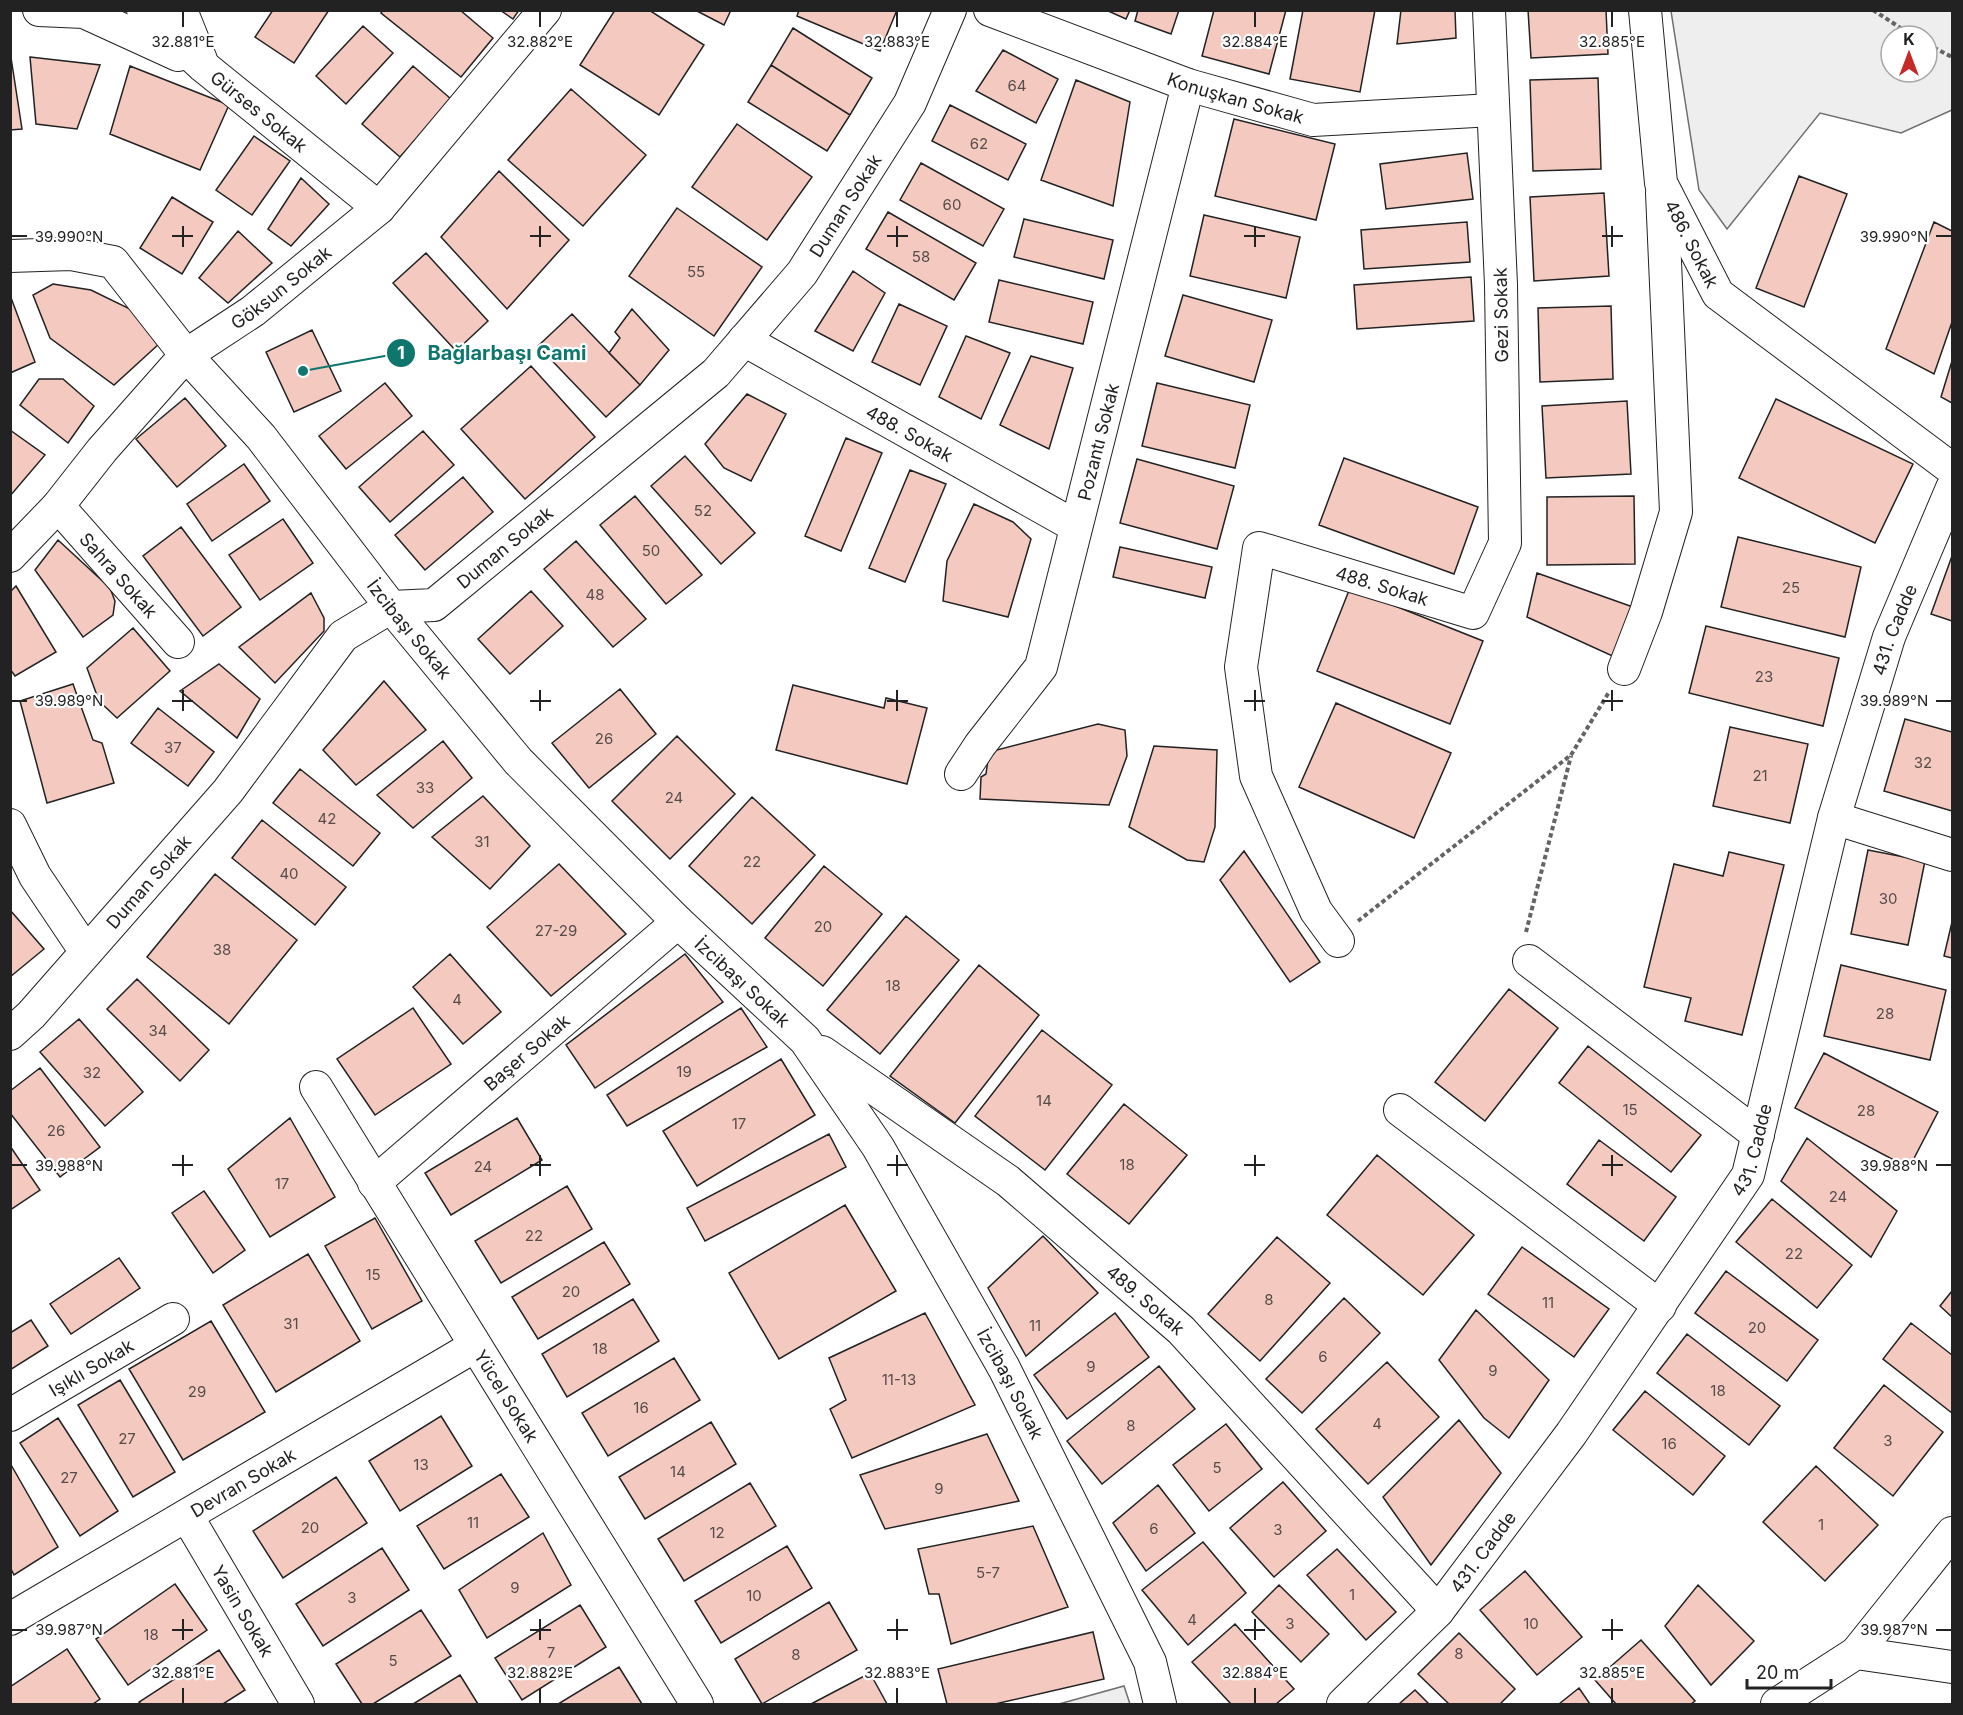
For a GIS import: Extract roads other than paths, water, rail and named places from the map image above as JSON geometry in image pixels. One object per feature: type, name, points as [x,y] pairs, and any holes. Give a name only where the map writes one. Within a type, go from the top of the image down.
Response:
[{"type":"street","points":[[39,10],[84,12],[203,66]]},
{"type":"street","name":"Gürses Sokak","points":[[143,10],[203,66],[379,208]]},
{"type":"street","points":[[181,10],[203,66]]},
{"type":"street","name":"Göksun Sokak","points":[[10,556],[58,506],[102,450],[186,355],[253,311],[379,208],[546,10]]},
{"type":"street","name":"Duman Sokak","points":[[10,1034],[31,1015],[228,790],[343,636],[391,607],[434,605],[707,380],[744,340],[802,273],[910,103],[950,10]]},
{"type":"street","name":"Konuşkan Sokak","points":[[990,10],[1188,86],[1313,120],[1493,110]]},
{"type":"street","name":"Gezi Sokak","points":[[1473,613],[1505,543],[1501,285],[1489,10]]},
{"type":"street","name":"486. Sokak","points":[[1645,10],[1661,183],[1718,294],[1953,469]]},
{"type":"street","name":"Pozantı Sokak","points":[[962,774],[980,745],[1041,668],[1075,526],[1188,86]]},
{"type":"street","points":[[1624,669],[1646,612],[1676,512],[1661,183]]},
{"type":"street","name":"İzcibaşı Sokak","points":[[10,256],[71,254],[113,261],[186,355],[261,437],[391,607],[518,761],[678,922],[805,1040],[878,1147],[1004,1368],[1150,1662],[1160,1704]]},
{"type":"street","name":"488. Sokak","points":[[744,340],[1075,526]]},
{"type":"street","name":"431. Cadde","points":[[1342,1704],[1438,1611],[1571,1434],[1749,1175],[1834,818],[1889,637],[1953,488]]},
{"type":"street","name":"Sahra Sokak","points":[[58,506],[178,642]]},
{"type":"street","name":"488. Sokak","points":[[1338,940],[1316,911],[1256,776],[1241,668],[1259,548],[1473,613]]},
{"type":"street","points":[[1834,818],[1953,855]]},
{"type":"street","points":[[10,825],[35,876],[86,952]]},
{"type":"street","name":"Başer Sokak","points":[[374,1183],[678,922]]},
{"type":"street","points":[[1529,962],[1758,1135]]},
{"type":"street","name":"489. Sokak","points":[[805,1040],[1008,1181],[1181,1330],[1438,1611]]},
{"type":"street","name":"Yücel Sokak","points":[[315,1087],[697,1704]]},
{"type":"street","points":[[1400,1110],[1660,1306]]},
{"type":"street","name":"Işıklı Sokak","points":[[10,1416],[173,1319]]},
{"type":"street","name":"Devran Sokak","points":[[10,1619],[475,1346]]},
{"type":"street","name":"Yasin Sokak","points":[[187,1516],[298,1704]]},
{"type":"street","points":[[1777,1704],[1856,1653],[1953,1533]]},
{"type":"street","points":[[1856,1653],[1953,1667]]},
{"type":"place","name":"Bağlarbaşı Cami","points":[[303,371]]}]
